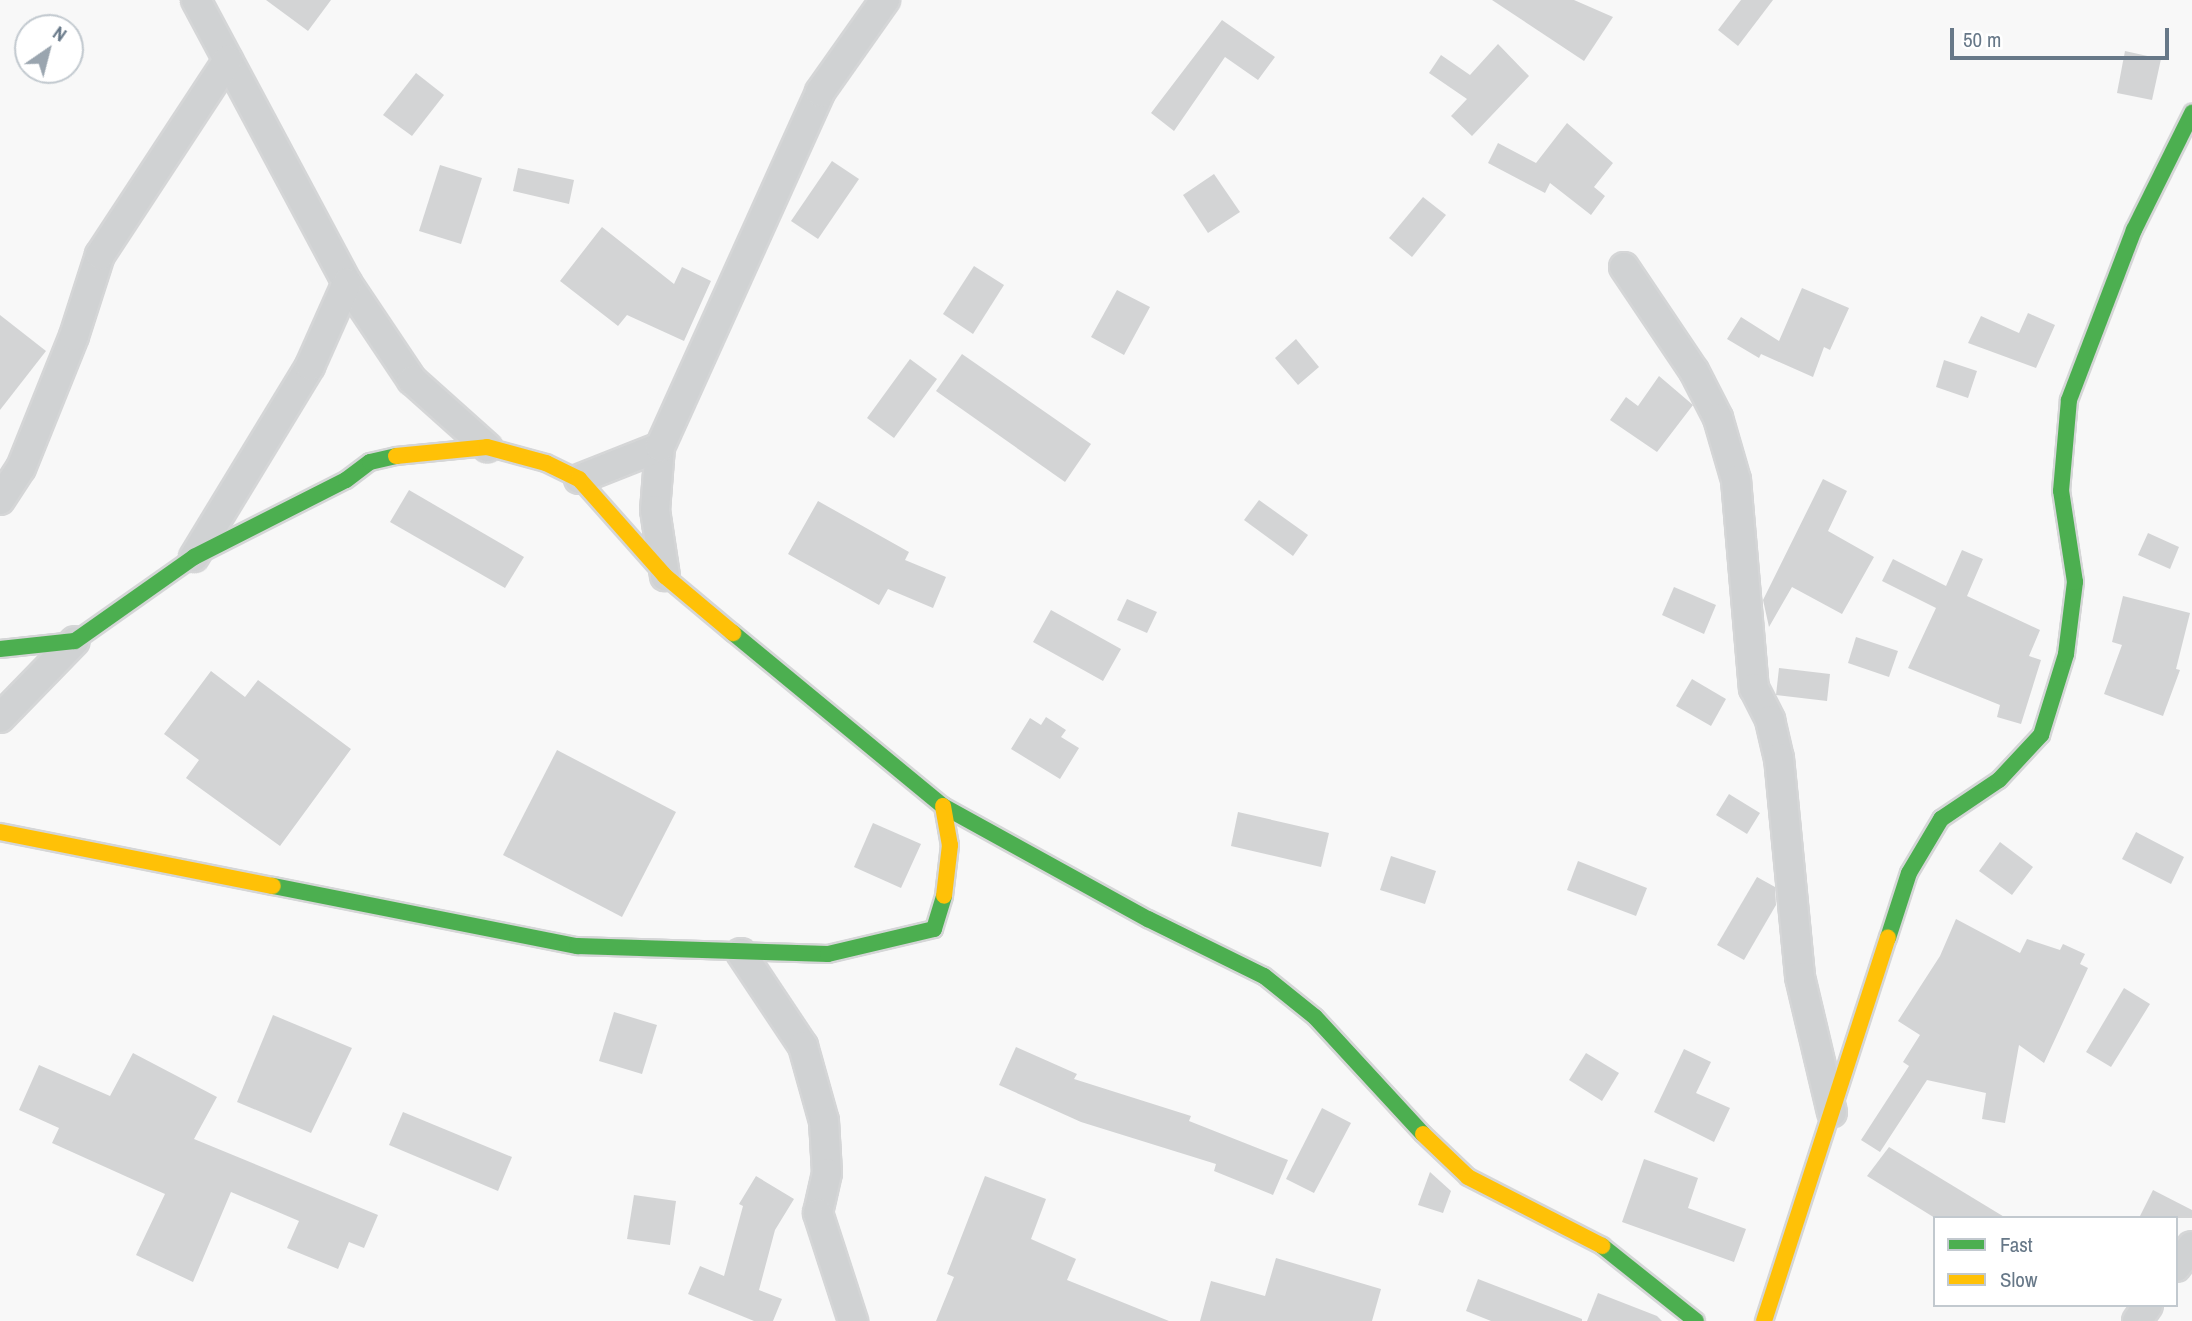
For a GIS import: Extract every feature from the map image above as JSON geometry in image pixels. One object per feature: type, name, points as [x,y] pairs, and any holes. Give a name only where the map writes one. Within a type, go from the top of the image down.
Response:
[{"type":"street","points":[[196,0],[347,283],[412,380],[487,447]]},
{"type":"street","points":[[665,576],[655,510],[660,446],[820,92],[871,6]]},
{"type":"street","points":[[0,500],[21,468],[74,336],[100,255],[228,60]]},
{"type":"street","points":[[1764,1321],[1909,873],[1941,819],[1999,780],[2041,735],[2066,654],[2075,582],[2061,491],[2069,400],[2134,230],[2192,113]]},
{"type":"street","points":[[1624,267],[1712,407],[1736,480],[1754,688],[1770,720],[1779,758],[1800,977],[1832,1112]]},
{"type":"street","points":[[194,557],[310,366],[347,283]]},
{"type":"street","points":[[579,479],[660,446]]},
{"type":"street","points":[[0,718],[75,641],[194,557],[346,480],[370,462],[408,453],[487,447],[547,463],[579,479],[665,576],[943,806],[1148,919],[1264,976],[1315,1017],[1397,1108],[1468,1177],[1511,1202],[1576,1229],[1622,1258],[1696,1321]]},
{"type":"street","points":[[0,649],[75,641]]},
{"type":"street","points":[[0,832],[577,946],[828,954],[865,948],[886,937],[934,929],[948,873],[950,845],[943,806]]},
{"type":"street","points":[[741,953],[803,1046],[824,1121],[827,1173],[818,1213],[853,1321]]},
{"type":"street","points":[[2178,1264],[2192,1246]]},
{"type":"building","points":[[266,0],[331,0],[308,31]]},
{"type":"building","points":[[1492,0],[1574,0],[1613,17],[1584,61]]},
{"type":"building","points":[[1741,0],[1773,0],[1738,46],[1718,30]]},
{"type":"building","points":[[1222,20],[1275,57],[1258,80],[1225,57],[1174,131],[1151,113]]},
{"type":"building","points":[[1498,44],[1529,76],[1472,136],[1451,116],[1467,99],[1429,73],[1441,55],[1470,75]]},
{"type":"building","points":[[2125,51],[2161,59],[2152,100],[2117,93]]},
{"type":"building","points":[[416,73],[444,95],[412,136],[383,115]]},
{"type":"building","points":[[1567,123],[1613,163],[1594,187],[1605,196],[1591,215],[1550,183],[1545,193],[1488,163],[1498,143],[1536,163]]},
{"type":"building","points":[[832,161],[859,179],[818,239],[791,221]]},
{"type":"building","points":[[440,165],[482,178],[461,244],[419,231]]},
{"type":"building","points":[[518,168],[574,180],[569,204],[513,191]]},
{"type":"building","points":[[1214,174],[1240,212],[1208,233],[1183,195]]},
{"type":"building","points":[[1423,197],[1446,215],[1412,257],[1389,238]]},
{"type":"building","points":[[602,227],[674,284],[682,267],[711,281],[684,341],[627,315],[618,326],[560,281]]},
{"type":"building","points":[[974,266],[1004,285],[973,334],[943,314]]},
{"type":"building","points":[[1802,288],[1849,308],[1830,350],[1824,347],[1813,377],[1761,354],[1759,358],[1727,339],[1741,317],[1779,341]]},
{"type":"building","points":[[1117,290],[1150,307],[1124,355],[1091,337]]},
{"type":"building","points":[[2028,313],[2055,325],[2036,368],[1968,343],[1981,316],[2019,333]]},
{"type":"building","points":[[0,315],[46,351],[0,410]]},
{"type":"building","points":[[1296,339],[1319,367],[1298,385],[1275,358]]},
{"type":"building","points":[[962,354],[1091,444],[1065,482],[936,391]]},
{"type":"building","points":[[910,359],[937,379],[894,438],[867,418]]},
{"type":"building","points":[[1944,360],[1977,371],[1968,398],[1936,387]]},
{"type":"building","points":[[1659,376],[1693,405],[1657,452],[1610,420],[1626,397],[1638,406]]},
{"type":"building","points":[[1823,479],[1847,491],[1828,531],[1874,557],[1842,614],[1792,587],[1769,627],[1763,600]]},
{"type":"building","points":[[409,490],[524,557],[505,588],[390,522]]},
{"type":"building","points":[[1259,500],[1308,535],[1293,556],[1244,520]]},
{"type":"building","points":[[818,501],[909,552],[905,560],[946,577],[933,608],[888,589],[879,605],[788,554]]},
{"type":"building","points":[[2148,533],[2179,547],[2170,569],[2138,555]]},
{"type":"building","points":[[1962,550],[1983,559],[1967,596],[2040,630],[2029,656],[2041,660],[2021,724],[1997,717],[2000,705],[1908,668],[1936,608],[1882,581],[1893,559],[1946,586]]},
{"type":"building","points":[[1674,587],[1716,605],[1704,634],[1662,615]]},
{"type":"building","points":[[2123,596],[2190,613],[2176,669],[2180,670],[2163,716],[2104,694],[2122,645],[2112,642]]},
{"type":"building","points":[[1127,599],[1157,612],[1147,633],[1117,620]]},
{"type":"building","points":[[1051,610],[1121,649],[1103,681],[1033,642]]},
{"type":"building","points":[[1856,637],[1898,651],[1889,677],[1848,663]]},
{"type":"building","points":[[1779,668],[1830,674],[1827,701],[1776,695]]},
{"type":"building","points":[[211,671],[245,697],[258,680],[351,749],[280,846],[186,778],[199,760],[164,734]]},
{"type":"building","points":[[1692,679],[1726,699],[1711,726],[1676,706]]},
{"type":"building","points":[[1046,717],[1066,730],[1061,737],[1079,748],[1060,779],[1011,749],[1030,718],[1041,725]]},
{"type":"building","points":[[557,750],[676,812],[622,917],[503,855]]},
{"type":"building","points":[[1729,794],[1760,813],[1747,834],[1716,815]]},
{"type":"building","points":[[1238,812],[1329,833],[1321,867],[1231,846]]},
{"type":"building","points":[[873,823],[921,844],[901,888],[854,867]]},
{"type":"building","points":[[2136,832],[2184,857],[2171,884],[2122,859]]},
{"type":"building","points":[[2000,842],[2033,867],[2012,895],[1979,871]]},
{"type":"building","points":[[1391,856],[1436,871],[1425,904],[1380,890]]},
{"type":"building","points":[[1578,861],[1647,888],[1636,916],[1567,890]]},
{"type":"building","points":[[1757,877],[1775,887],[1776,905],[1744,960],[1717,945]]},
{"type":"building","points":[[1956,919],[2020,953],[2027,939],[2060,950],[2063,944],[2085,954],[2080,964],[2088,968],[2044,1063],[2019,1045],[2005,1123],[1982,1119],[1986,1093],[1927,1080],[1880,1152],[1861,1140],[1909,1066],[1903,1062],[1920,1035],[1898,1021],[1940,956]]},
{"type":"building","points":[[2124,988],[2150,1004],[2111,1067],[2086,1052]]},
{"type":"building","points":[[614,1012],[657,1025],[642,1074],[599,1061]]},
{"type":"building","points":[[273,1015],[352,1048],[311,1133],[237,1102]]},
{"type":"building","points":[[1016,1047],[1077,1074],[1074,1079],[1191,1116],[1189,1121],[1288,1160],[1273,1195],[1214,1171],[1216,1164],[1081,1122],[999,1085]]},
{"type":"building","points":[[1684,1049],[1711,1062],[1696,1093],[1730,1108],[1714,1142],[1654,1112]]},
{"type":"building","points":[[133,1053],[217,1097],[194,1139],[378,1215],[364,1248],[349,1242],[338,1269],[287,1248],[299,1221],[231,1192],[193,1282],[136,1255],[165,1194],[52,1143],[59,1128],[19,1110],[39,1065],[110,1096]]},
{"type":"building","points":[[1586,1053],[1619,1073],[1602,1101],[1569,1080]]},
{"type":"building","points":[[1322,1108],[1351,1123],[1314,1193],[1286,1179]]},
{"type":"building","points":[[403,1112],[512,1157],[498,1191],[389,1145]]},
{"type":"building","points":[[1889,1147],[2003,1216],[1933,1217],[1867,1176]]},
{"type":"building","points":[[1644,1159],[1698,1178],[1688,1208],[1746,1229],[1734,1262],[1622,1222]]},
{"type":"building","points":[[1430,1172],[1451,1191],[1443,1213],[1418,1205]]},
{"type":"building","points":[[756,1176],[794,1199],[775,1230],[759,1290],[782,1299],[773,1321],[754,1321],[688,1294],[700,1266],[724,1276],[743,1206],[739,1204]]},
{"type":"building","points":[[985,1176],[1046,1199],[1031,1239],[1076,1259],[1067,1280],[1169,1321],[936,1321],[954,1277],[947,1274]]},
{"type":"building","points":[[2153,1190],[2192,1210],[2192,1218],[2140,1216]]},
{"type":"building","points":[[634,1195],[676,1201],[670,1245],[627,1239]]},
{"type":"building","points":[[1276,1258],[1381,1289],[1372,1321],[1200,1321],[1211,1281],[1265,1296]]},
{"type":"building","points":[[1478,1279],[1582,1321],[1491,1321],[1466,1311]]},
{"type":"building","points":[[1598,1293],[1657,1316],[1662,1321],[1587,1321]]},
{"type":"traffic: fast","points":[[1888,938],[1909,873],[1941,819],[1999,780],[2041,735],[2066,654],[2075,582],[2061,491],[2069,400],[2134,230],[2192,113]]},
{"type":"traffic: fast","points":[[0,649],[75,641],[194,557],[346,480],[370,462],[396,456]]},
{"type":"traffic: fast","points":[[733,633],[943,806],[1148,919],[1264,976],[1315,1017],[1423,1134]]},
{"type":"traffic: fast","points":[[273,886],[577,946],[828,954],[934,929],[944,896]]},
{"type":"traffic: fast","points":[[1602,1246],[1696,1321]]},
{"type":"traffic: slow","points":[[396,456],[487,447],[546,463],[579,479],[665,576],[733,633]]},
{"type":"traffic: slow","points":[[943,806],[950,845],[944,896]]},
{"type":"traffic: slow","points":[[0,832],[273,886]]},
{"type":"traffic: slow","points":[[1764,1321],[1888,938]]},
{"type":"traffic: slow","points":[[1423,1134],[1468,1177],[1602,1246]]}]
